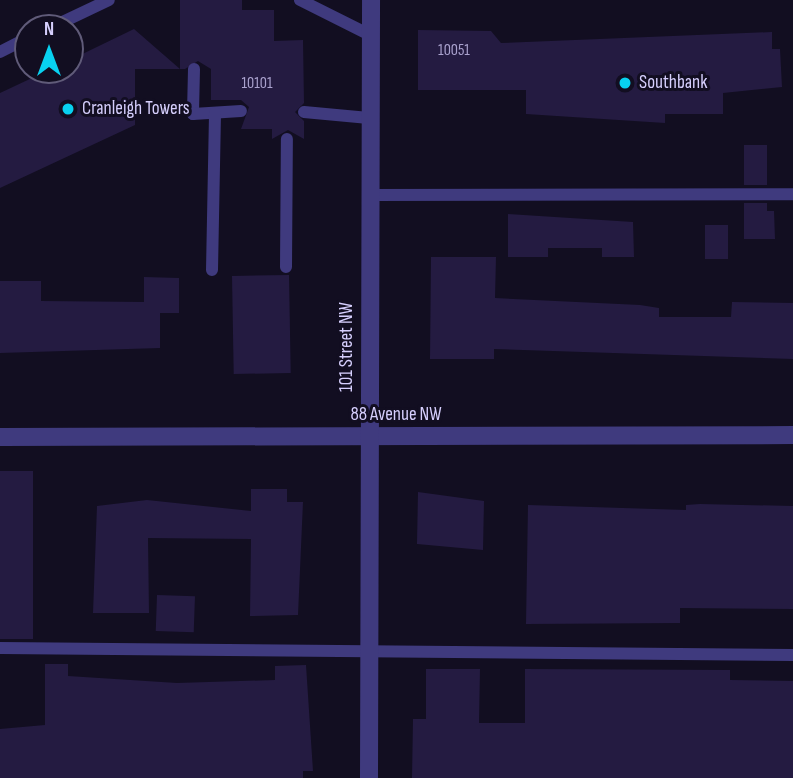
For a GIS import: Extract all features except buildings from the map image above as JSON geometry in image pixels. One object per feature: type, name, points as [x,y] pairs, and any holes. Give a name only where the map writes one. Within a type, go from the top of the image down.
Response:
[{"type":"street","name":"101 Street NW","points":[[369,778],[368,195],[371,0]]},
{"type":"street","name":"88 Avenue NW","points":[[0,437],[793,435]]},
{"type":"lane","points":[[80,14],[109,0]]},
{"type":"lane","points":[[300,0],[370,34]]},
{"type":"lane","points":[[194,69],[193,114],[241,111]]},
{"type":"lane","points":[[304,112],[369,118]]},
{"type":"lane","points":[[212,270],[215,113]]},
{"type":"lane","points":[[286,267],[287,139]]},
{"type":"lane","points":[[368,195],[793,194]]},
{"type":"lane","points":[[0,648],[793,655]]},
{"type":"place","name":"Southbank","points":[[625,83]]},
{"type":"place","name":"Cranleigh Towers","points":[[68,109]]}]
